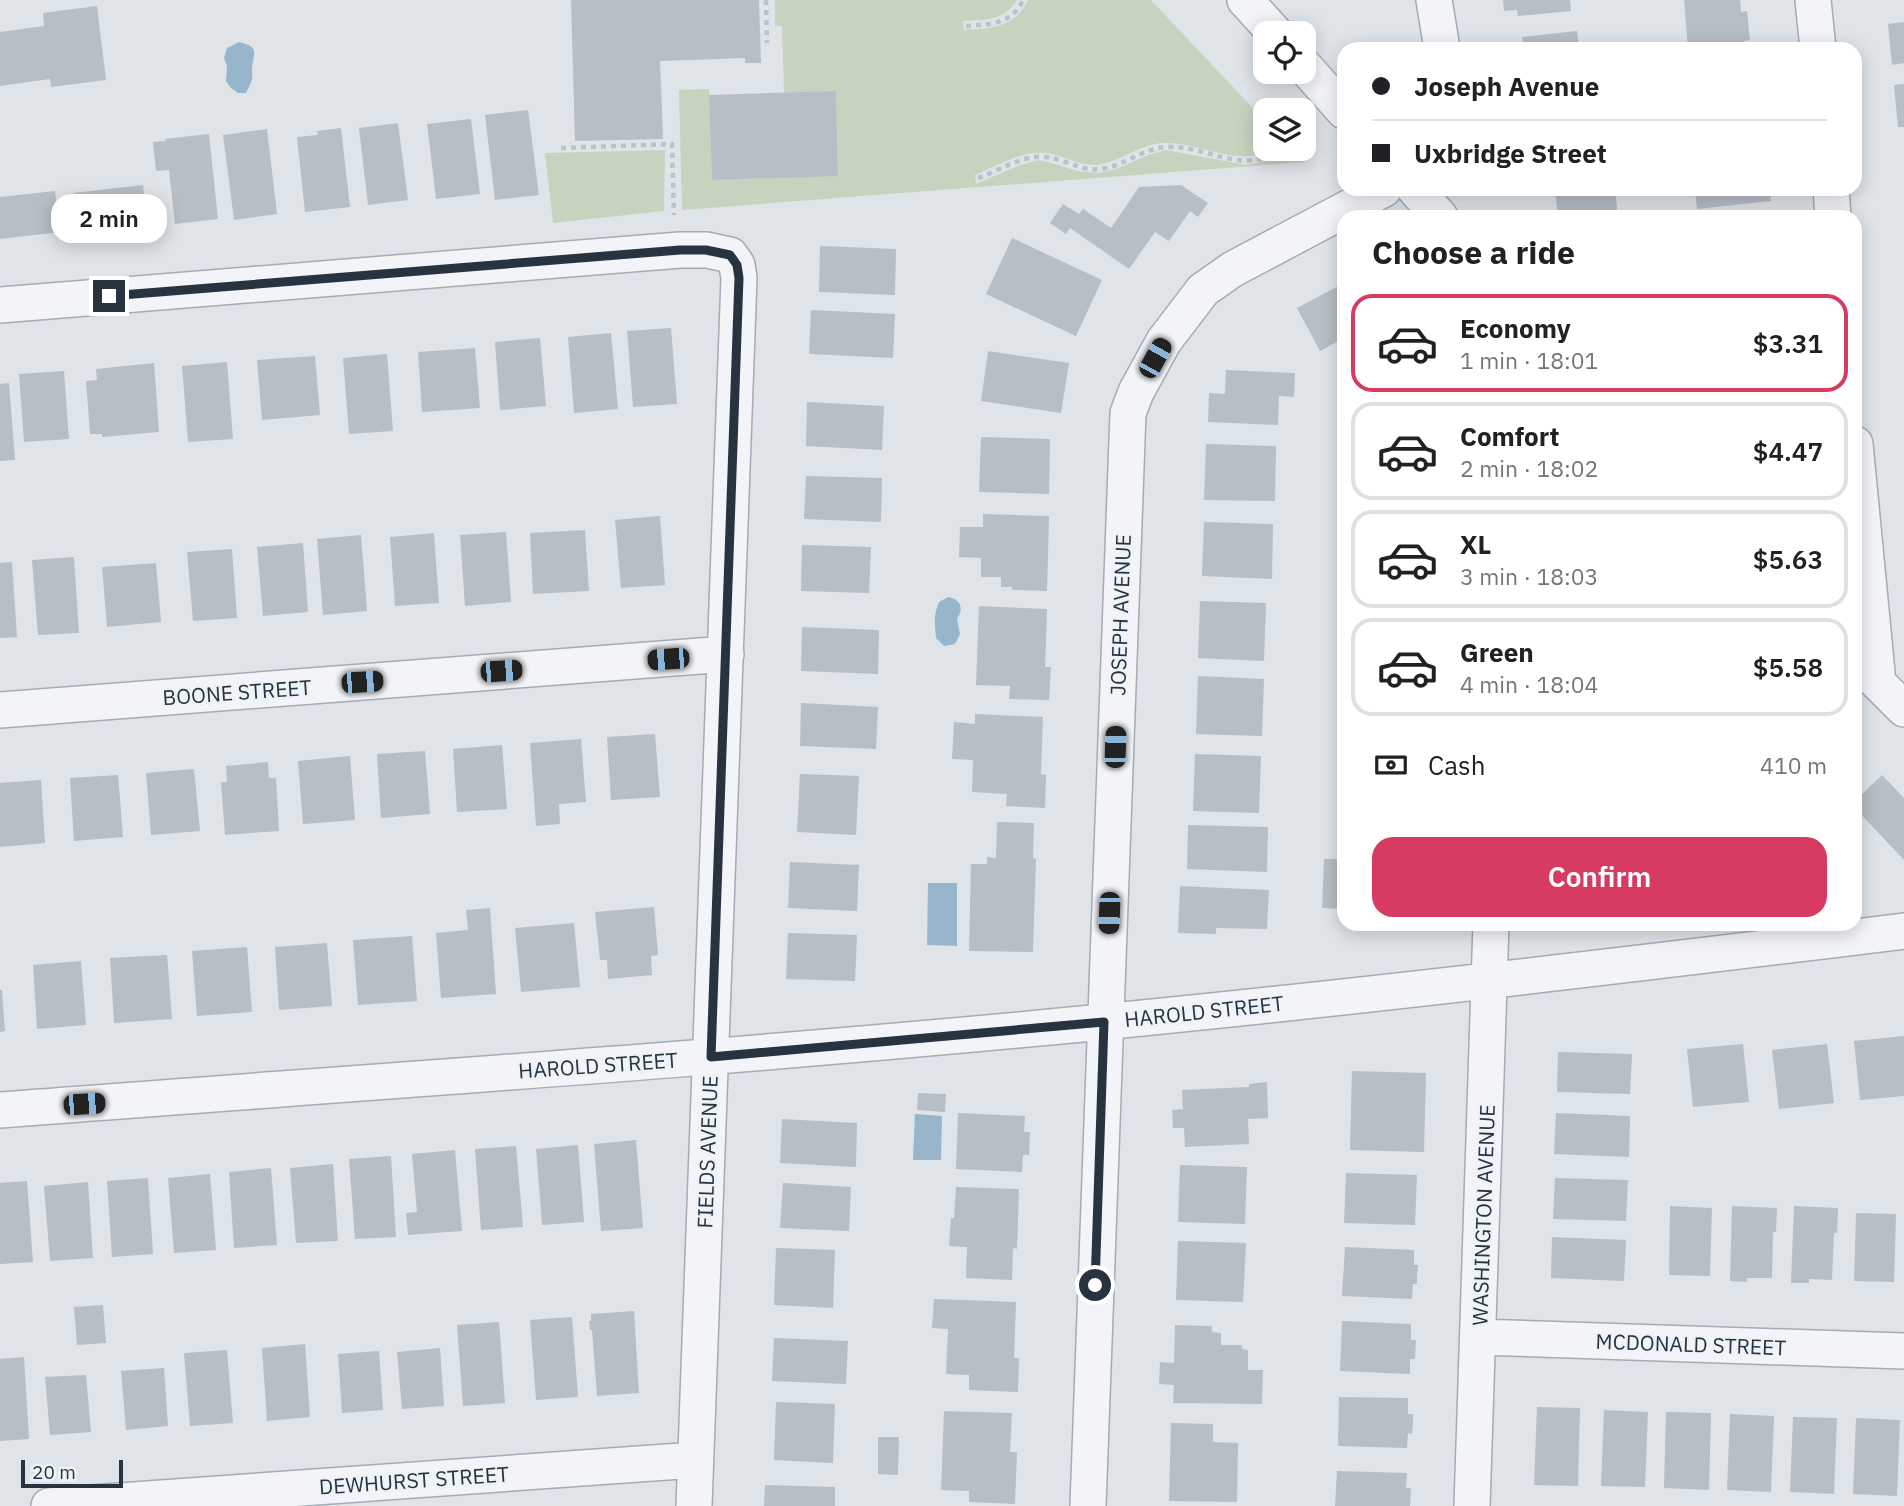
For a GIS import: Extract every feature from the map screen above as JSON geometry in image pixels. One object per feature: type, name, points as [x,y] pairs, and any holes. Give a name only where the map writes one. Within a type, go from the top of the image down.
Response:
[{"type":"street","points":[[1245,0],[1264,21]]},
{"type":"street","points":[[1434,0],[1441,42]]},
{"type":"street","points":[[1813,0],[1817,42]]},
{"type":"street","points":[[1316,80],[1337,103]]},
{"type":"street","name":"JOSEPH AVENUE","points":[[1344,210],[1371,196]]},
{"type":"street","points":[[1421,196],[1434,210]]},
{"type":"street","name":"JOSEPH AVENUE","points":[[1088,1506],[1128,413],[1136,392],[1164,341],[1203,290],[1233,269],[1337,214]]},
{"type":"street","name":"FIELDS AVENUE","points":[[0,305],[680,250],[706,250],[730,255],[737,265],[739,278],[726,654],[694,1506]]},
{"type":"street","points":[[1862,588],[1866,671],[1904,709]]},
{"type":"street","name":"BOONE STREET","points":[[0,710],[726,654]]},
{"type":"street","name":"WASHINGTON AVENUE","points":[[1472,1506],[1491,931]]},
{"type":"street","name":"HAROLD STREET","points":[[0,1110],[711,1057],[1104,1022],[1490,982],[1904,931]]},
{"type":"street","name":"MCDONALD STREET","points":[[1479,1337],[1904,1351]]},
{"type":"street","name":"DEWHURST STREET","points":[[49,1506],[695,1460]]},
{"type":"path","points":[[766,0],[767,43]]},
{"type":"path","points":[[966,26],[1006,20],[1014,14],[1023,0]]},
{"type":"path","points":[[561,148],[672,144],[674,215]]},
{"type":"path","points":[[978,178],[1032,157],[1052,158],[1087,169],[1098,169],[1110,167],[1157,148],[1184,148],[1246,162],[1253,161]]},
{"type":"green space","points":[[775,0],[1017,0],[1000,16],[963,21],[964,30],[1001,25],[1016,16],[1028,0],[1151,0],[1253,108],[1253,155],[1232,155],[1163,143],[1146,146],[1097,165],[1046,153],[1027,154],[975,175],[976,184],[1039,160],[1078,171],[1098,173],[1166,150],[1246,165],[1265,161],[1305,162],[682,210],[679,90],[709,89],[712,180],[838,175],[836,91],[784,93],[782,26],[775,26]]},
{"type":"green space","points":[[665,150],[664,211],[553,223],[545,153]]},
{"type":"water","points":[[239,42],[251,46],[254,52],[252,80],[246,93],[238,93],[226,81],[227,66],[224,58],[227,48]]},
{"type":"water","points":[[948,597],[960,605],[957,619],[960,634],[955,644],[944,646],[936,638],[935,616],[939,602]]},
{"type":"water","points":[[928,883],[957,883],[957,946],[927,945]]},
{"type":"water","points":[[915,1114],[942,1116],[941,1160],[913,1160]]},
{"type":"building","points":[[571,0],[759,0],[761,63],[745,63],[745,58],[660,61],[663,139],[575,141]]},
{"type":"building","points":[[1503,0],[1570,0],[1571,11],[1518,16],[1517,10],[1504,11]]},
{"type":"building","points":[[1684,0],[1740,0],[1741,12],[1747,11],[1750,40],[1687,42]]},
{"type":"building","points":[[97,6],[106,80],[51,87],[50,79],[0,86],[0,32],[44,26],[43,13]]},
{"type":"building","points":[[1904,22],[1904,63],[1892,65],[1888,24]]},
{"type":"building","points":[[1577,31],[1578,42],[1523,42],[1522,37]]},
{"type":"building","points":[[1904,84],[1904,127],[1898,127],[1894,85]]},
{"type":"building","points":[[836,91],[838,176],[712,180],[709,95]]},
{"type":"building","points":[[528,110],[539,195],[495,200],[485,115]]},
{"type":"building","points":[[471,119],[480,194],[436,199],[427,124]]},
{"type":"building","points":[[398,123],[408,200],[368,205],[359,128]]},
{"type":"building","points":[[341,128],[350,207],[305,212],[297,137],[318,135],[317,131]]},
{"type":"building","points":[[267,129],[277,214],[234,220],[223,135]]},
{"type":"building","points":[[209,134],[218,219],[175,224],[169,170],[156,171],[153,142]]},
{"type":"building","points":[[143,185],[148,226],[78,233],[73,193]]},
{"type":"building","points":[[1181,185],[1208,203],[1198,217],[1190,211],[1169,241],[1155,232],[1129,269],[1070,228],[1066,234],[1050,223],[1063,204],[1079,214],[1083,209],[1111,228],[1139,187]]},
{"type":"building","points":[[55,191],[60,232],[0,239],[0,197]]},
{"type":"building","points":[[1556,196],[1616,196],[1617,210],[1557,210]]},
{"type":"building","points":[[1696,196],[1771,196],[1771,201],[1697,209]]},
{"type":"building","points":[[1012,238],[1102,280],[1076,336],[986,294]]},
{"type":"building","points":[[820,246],[896,249],[895,295],[819,292]]},
{"type":"building","points":[[1337,287],[1337,342],[1320,351],[1297,308]]},
{"type":"building","points":[[811,310],[895,314],[893,358],[809,354]]},
{"type":"building","points":[[671,328],[677,404],[633,407],[627,331]]},
{"type":"building","points":[[611,333],[618,409],[574,413],[568,337]]},
{"type":"building","points":[[540,338],[546,406],[500,410],[495,342]]},
{"type":"building","points":[[475,348],[480,408],[422,412],[418,352]]},
{"type":"building","points":[[988,351],[1069,363],[1061,413],[981,401]]},
{"type":"building","points":[[387,354],[393,431],[349,434],[343,358]]},
{"type":"building","points":[[315,356],[320,415],[262,420],[257,360]]},
{"type":"building","points":[[227,362],[233,439],[188,442],[182,366]]},
{"type":"building","points":[[154,363],[159,432],[102,437],[102,434],[90,434],[86,381],[97,380],[96,369]]},
{"type":"building","points":[[1226,370],[1295,373],[1294,397],[1279,396],[1278,425],[1208,422],[1209,393],[1225,394]]},
{"type":"building","points":[[64,371],[69,439],[24,442],[19,374]]},
{"type":"building","points":[[9,383],[15,460],[0,461],[0,384]]},
{"type":"building","points":[[807,402],[884,406],[882,450],[806,446]]},
{"type":"building","points":[[981,437],[1050,439],[1049,494],[979,492]]},
{"type":"building","points":[[1206,444],[1276,446],[1275,501],[1204,500]]},
{"type":"building","points":[[806,476],[882,478],[881,522],[804,519]]},
{"type":"building","points":[[983,514],[1049,516],[1047,591],[1001,587],[1001,577],[981,577],[981,558],[959,557],[960,527],[983,527]]},
{"type":"building","points":[[660,516],[665,585],[621,588],[615,520]]},
{"type":"building","points":[[1204,522],[1273,524],[1272,579],[1202,576]]},
{"type":"building","points":[[585,530],[589,591],[533,594],[530,533]]},
{"type":"building","points":[[506,532],[511,602],[465,606],[460,535]]},
{"type":"building","points":[[434,533],[439,603],[395,606],[390,537]]},
{"type":"building","points":[[361,535],[367,611],[323,615],[317,539]]},
{"type":"building","points":[[303,543],[308,612],[263,616],[257,547]]},
{"type":"building","points":[[802,545],[871,547],[869,593],[801,591]]},
{"type":"building","points":[[232,549],[237,618],[193,621],[187,552]]},
{"type":"building","points":[[74,557],[79,633],[38,635],[32,560]]},
{"type":"building","points":[[12,562],[17,637],[0,638],[0,563]]},
{"type":"building","points":[[156,563],[161,622],[107,627],[102,567]]},
{"type":"building","points":[[1200,601],[1266,603],[1264,661],[1198,658]]},
{"type":"building","points":[[979,606],[1047,609],[1045,667],[1051,667],[1049,700],[1009,699],[1010,686],[976,685]]},
{"type":"building","points":[[802,627],[879,630],[878,674],[801,671]]},
{"type":"building","points":[[1198,676],[1264,679],[1262,736],[1196,734]]},
{"type":"building","points":[[801,703],[878,707],[876,749],[800,746]]},
{"type":"building","points":[[975,714],[1043,717],[1041,774],[1046,775],[1045,808],[1006,806],[1007,794],[972,792],[973,760],[952,759],[954,722],[975,724]]},
{"type":"building","points":[[655,734],[660,797],[611,800],[607,737]]},
{"type":"building","points":[[581,739],[586,802],[559,804],[560,824],[536,826],[530,743]]},
{"type":"building","points":[[502,745],[507,809],[457,812],[453,749]]},
{"type":"building","points":[[425,751],[430,814],[381,818],[377,754]]},
{"type":"building","points":[[1195,754],[1261,756],[1259,813],[1193,811]]},
{"type":"building","points":[[350,756],[355,820],[303,824],[298,761]]},
{"type":"building","points":[[268,762],[269,778],[276,778],[279,831],[225,835],[221,782],[227,782],[226,766]]},
{"type":"building","points":[[194,769],[200,831],[151,835],[146,773]]},
{"type":"building","points":[[800,774],[859,776],[856,835],[797,832]]},
{"type":"building","points":[[118,775],[123,837],[74,841],[70,778]]},
{"type":"building","points":[[1882,775],[1904,798],[1904,860],[1862,815],[1862,794]]},
{"type":"building","points":[[41,780],[45,843],[0,847],[0,783]]},
{"type":"building","points":[[997,822],[1034,823],[1033,858],[1036,859],[1033,952],[969,951],[971,864],[987,864],[987,857],[996,858]]},
{"type":"building","points":[[1188,825],[1268,827],[1267,872],[1187,869]]},
{"type":"building","points":[[1324,859],[1337,859],[1337,909],[1322,908]]},
{"type":"building","points":[[790,862],[859,865],[857,911],[788,908]]},
{"type":"building","points":[[1180,886],[1269,890],[1267,929],[1216,928],[1216,934],[1178,933]]},
{"type":"building","points":[[654,907],[658,955],[651,956],[652,975],[608,979],[607,960],[600,960],[595,912]]},
{"type":"building","points":[[490,908],[496,994],[441,998],[436,933],[468,930],[466,910]]},
{"type":"building","points":[[574,923],[580,987],[521,992],[515,928]]},
{"type":"building","points":[[788,933],[857,935],[855,981],[786,979]]},
{"type":"building","points":[[412,936],[417,1001],[358,1005],[353,940]]},
{"type":"building","points":[[327,943],[332,1006],[279,1010],[275,947]]},
{"type":"building","points":[[247,947],[252,1012],[197,1016],[192,951]]},
{"type":"building","points":[[167,955],[172,1019],[114,1023],[110,958]]},
{"type":"building","points":[[81,961],[86,1025],[37,1029],[33,965]]},
{"type":"building","points":[[0,990],[5,1031],[0,1032]]},
{"type":"building","points":[[1904,1036],[1904,1096],[1860,1100],[1854,1041]]},
{"type":"building","points":[[1743,1044],[1749,1102],[1693,1107],[1687,1049]]},
{"type":"building","points":[[1827,1044],[1834,1103],[1779,1109],[1772,1050]]},
{"type":"building","points":[[1558,1052],[1632,1054],[1630,1094],[1557,1092]]},
{"type":"building","points":[[1352,1071],[1426,1073],[1424,1152],[1350,1150]]},
{"type":"building","points":[[1267,1082],[1268,1118],[1248,1119],[1249,1144],[1185,1147],[1184,1128],[1173,1128],[1172,1110],[1183,1109],[1182,1090],[1249,1087],[1249,1084]]},
{"type":"building","points":[[918,1093],[946,1094],[945,1112],[917,1110]]},
{"type":"building","points":[[958,1113],[1025,1116],[1024,1132],[1030,1132],[1029,1155],[1023,1155],[1022,1172],[956,1169]]},
{"type":"building","points":[[1556,1113],[1630,1116],[1629,1157],[1554,1154]]},
{"type":"building","points":[[782,1119],[857,1123],[856,1167],[780,1163]]},
{"type":"building","points":[[636,1140],[643,1228],[601,1231],[594,1144]]},
{"type":"building","points":[[578,1145],[584,1222],[542,1225],[536,1149]]},
{"type":"building","points":[[516,1146],[523,1227],[481,1230],[475,1149]]},
{"type":"building","points":[[455,1150],[462,1231],[408,1235],[406,1213],[417,1212],[412,1154]]},
{"type":"building","points":[[391,1156],[396,1237],[355,1239],[349,1159]]},
{"type":"building","points":[[333,1164],[338,1241],[296,1243],[290,1168]]},
{"type":"building","points":[[1180,1165],[1247,1167],[1245,1224],[1178,1222]]},
{"type":"building","points":[[271,1168],[277,1245],[234,1248],[229,1172]]},
{"type":"building","points":[[1346,1173],[1417,1175],[1415,1225],[1344,1223]]},
{"type":"building","points":[[210,1174],[216,1250],[174,1253],[168,1178]]},
{"type":"building","points":[[148,1178],[153,1254],[112,1257],[107,1181]]},
{"type":"building","points":[[1555,1178],[1628,1180],[1626,1221],[1553,1219]]},
{"type":"building","points":[[27,1181],[33,1262],[0,1264],[0,1183]]},
{"type":"building","points":[[88,1182],[93,1258],[50,1261],[44,1186]]},
{"type":"building","points":[[783,1183],[851,1187],[849,1231],[780,1228]]},
{"type":"building","points":[[956,1187],[1019,1189],[1017,1249],[1013,1248],[1012,1280],[966,1278],[967,1247],[949,1246]]},
{"type":"building","points":[[1670,1206],[1712,1208],[1710,1276],[1669,1275]]},
{"type":"building","points":[[1732,1206],[1777,1208],[1776,1232],[1773,1232],[1772,1278],[1747,1278],[1747,1282],[1730,1281]]},
{"type":"building","points":[[1794,1206],[1838,1208],[1832,1280],[1809,1279],[1809,1283],[1791,1283]]},
{"type":"building","points":[[1856,1213],[1896,1214],[1894,1282],[1854,1281]]},
{"type":"building","points":[[1552,1237],[1626,1240],[1624,1281],[1551,1278]]},
{"type":"building","points":[[1178,1241],[1246,1243],[1243,1302],[1176,1300]]},
{"type":"building","points":[[1345,1247],[1414,1250],[1414,1265],[1418,1265],[1417,1284],[1413,1284],[1412,1299],[1342,1296]]},
{"type":"building","points":[[776,1248],[835,1250],[833,1308],[774,1305]]},
{"type":"building","points":[[934,1299],[1016,1302],[1014,1358],[1019,1358],[1018,1392],[969,1390],[969,1375],[946,1374],[948,1329],[932,1328]]},
{"type":"building","points":[[103,1305],[106,1343],[77,1345],[74,1307]]},
{"type":"building","points":[[634,1311],[639,1393],[597,1396],[589,1321],[591,1314]]},
{"type":"building","points":[[572,1317],[578,1397],[536,1400],[530,1320]]},
{"type":"building","points":[[1342,1321],[1411,1324],[1411,1340],[1416,1340],[1415,1359],[1410,1359],[1410,1374],[1340,1371]]},
{"type":"building","points":[[499,1322],[505,1403],[463,1406],[457,1325]]},
{"type":"building","points":[[1175,1325],[1212,1326],[1212,1332],[1221,1333],[1221,1345],[1242,1345],[1242,1349],[1248,1350],[1248,1370],[1263,1370],[1262,1404],[1173,1403],[1174,1385],[1159,1384],[1160,1362],[1174,1363]]},
{"type":"building","points":[[774,1338],[848,1341],[846,1384],[772,1381]]},
{"type":"building","points":[[305,1344],[310,1417],[267,1421],[262,1348]]},
{"type":"building","points":[[440,1348],[444,1406],[402,1409],[397,1352]]},
{"type":"building","points":[[227,1350],[233,1423],[190,1426],[184,1353]]},
{"type":"building","points":[[379,1351],[383,1410],[342,1413],[338,1354]]},
{"type":"building","points":[[24,1357],[29,1439],[0,1441],[0,1359]]},
{"type":"building","points":[[164,1368],[168,1426],[126,1430],[121,1371]]},
{"type":"building","points":[[86,1375],[91,1432],[50,1435],[45,1377]]},
{"type":"building","points":[[1339,1397],[1408,1398],[1408,1414],[1413,1414],[1413,1424],[1412,1434],[1408,1433],[1407,1448],[1338,1446]]},
{"type":"building","points":[[776,1402],[835,1404],[833,1463],[774,1460]]},
{"type":"building","points":[[1537,1407],[1580,1408],[1578,1486],[1534,1485]]},
{"type":"building","points":[[1604,1410],[1648,1412],[1645,1487],[1601,1486]]},
{"type":"building","points":[[944,1411],[1012,1413],[1010,1452],[1017,1452],[1015,1504],[969,1502],[969,1491],[941,1490]]},
{"type":"building","points":[[1666,1412],[1711,1413],[1709,1490],[1664,1488]]},
{"type":"building","points":[[1730,1414],[1774,1416],[1771,1492],[1727,1490]]},
{"type":"building","points":[[1793,1417],[1837,1418],[1834,1494],[1790,1492]]},
{"type":"building","points":[[1856,1418],[1900,1420],[1897,1496],[1853,1494]]},
{"type":"building","points":[[1171,1423],[1213,1424],[1213,1442],[1238,1443],[1237,1502],[1169,1501]]},
{"type":"building","points":[[878,1437],[899,1437],[898,1475],[878,1474]]},
{"type":"building","points":[[1337,1471],[1407,1473],[1406,1488],[1411,1488],[1410,1506],[1335,1506]]},
{"type":"building","points":[[765,1485],[835,1487],[835,1506],[764,1506]]},
{"type":"route","points":[[109,296],[680,250],[706,250],[730,255],[737,265],[739,278],[711,1057],[1104,1022],[1095,1285]]}]
